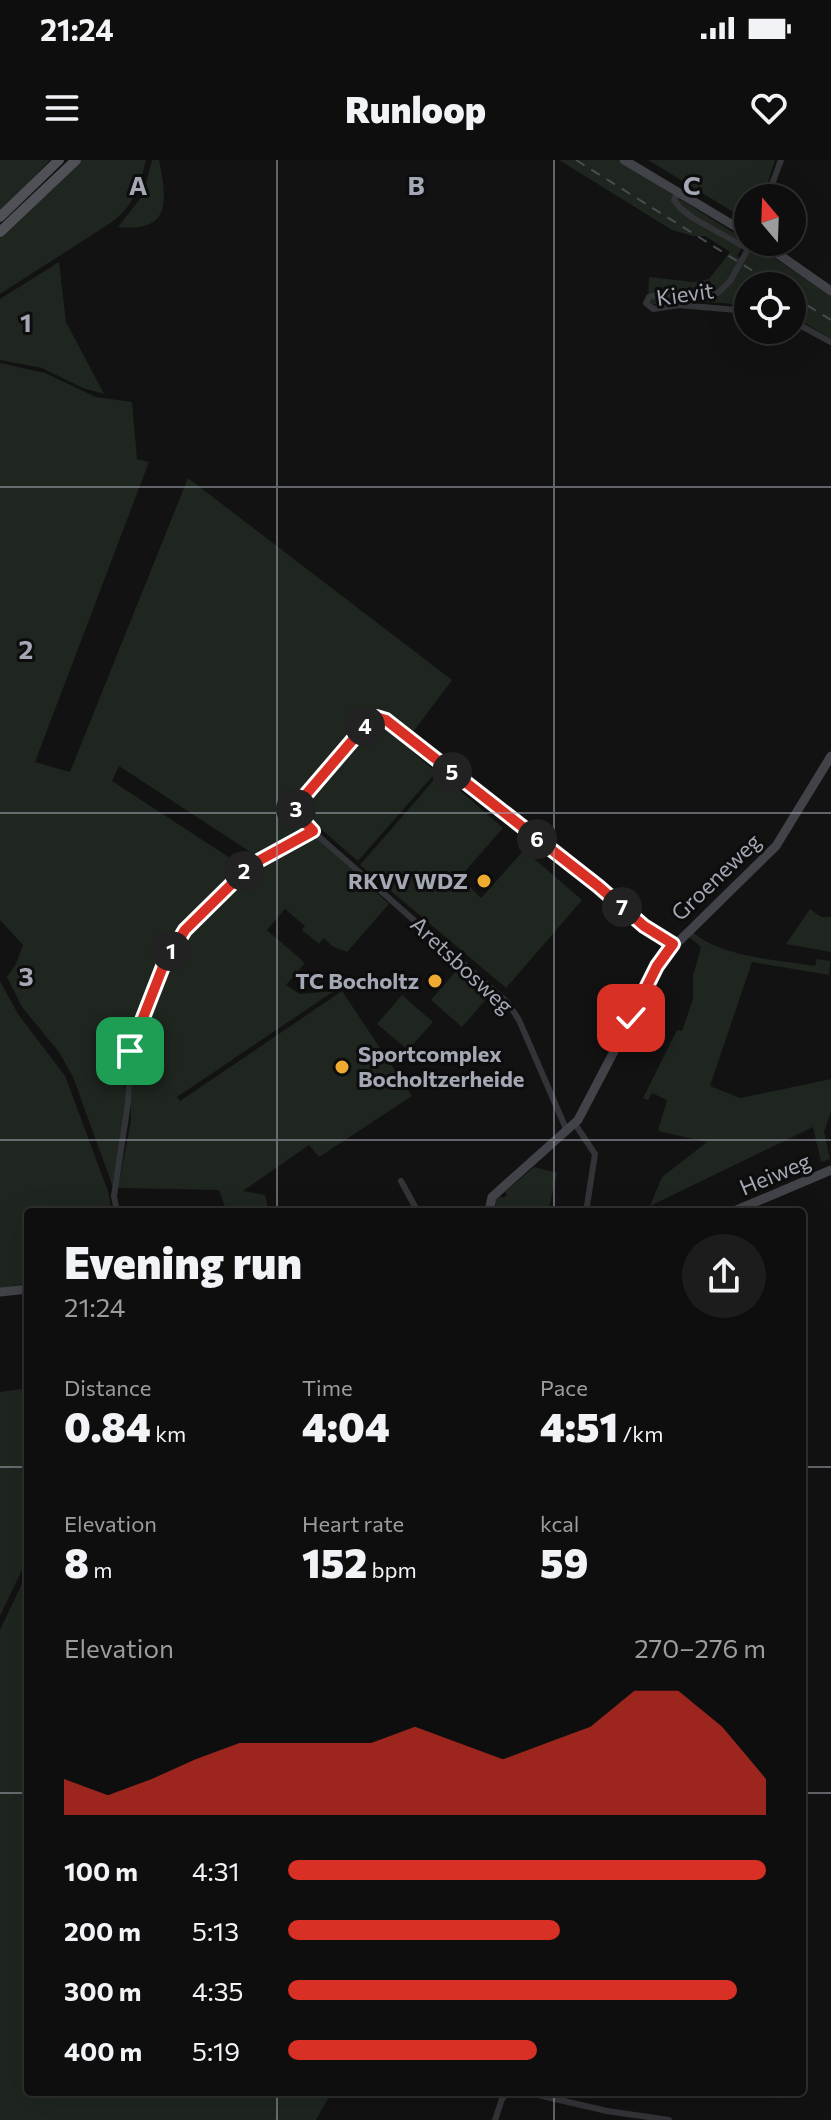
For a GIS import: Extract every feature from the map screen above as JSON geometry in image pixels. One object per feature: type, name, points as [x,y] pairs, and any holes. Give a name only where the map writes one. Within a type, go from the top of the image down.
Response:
[{"type":"main road","points":[[0,217],[59,160]]},
{"type":"main road","points":[[0,232],[76,160]]},
{"type":"street","points":[[624,160],[734,230]]},
{"type":"street","points":[[772,184],[781,160]]},
{"type":"street","points":[[677,193],[674,200],[682,210],[734,233]]},
{"type":"street","points":[[781,256],[831,291]]},
{"type":"street","name":"Kievit","points":[[734,272],[718,293],[696,296],[657,294],[649,297],[647,306],[653,309],[685,305],[734,310]]},
{"type":"street","points":[[806,329],[831,342]]},
{"type":"street","points":[[116,1208],[114,1201],[128,1103],[130,1051],[150,996],[174,945],[211,903],[251,865],[313,831],[298,815],[297,805],[371,719],[380,717],[386,720],[598,886],[644,926],[673,944]]},
{"type":"street","name":"Groeneweg","points":[[490,1208],[492,1197],[582,1115],[657,966],[673,944],[776,846],[831,756]]},
{"type":"street","name":"Aretsbosweg","points":[[313,831],[508,1003],[519,1020],[538,1068],[571,1127],[595,1154],[587,1208]]},
{"type":"street","name":"Heiweg","points":[[741,1208],[831,1170]]},
{"type":"street","points":[[401,1181],[416,1208]]},
{"type":"street","points":[[0,1292],[24,1289]]},
{"type":"street","points":[[495,2120],[505,2096]]},
{"type":"street","points":[[542,2096],[607,2111],[669,2120]]},
{"type":"shaded area","points":[[0,160],[50,160],[0,212]]},
{"type":"shaded area","points":[[82,160],[146,160],[135,194],[120,216],[0,294],[0,238]]},
{"type":"shaded area","points":[[152,160],[159,160],[164,188],[162,211],[148,225],[118,227],[143,195]]},
{"type":"shaded area","points":[[559,160],[618,160],[734,233],[734,256],[744,261],[747,256],[772,256],[795,272],[734,272],[734,304],[679,300],[651,305],[648,301],[649,277],[693,282],[709,279],[730,252],[705,236],[672,230]]},
{"type":"shaded area","points":[[648,160],[775,160],[767,184],[734,184],[734,212]]},
{"type":"shaded area","points":[[59,262],[66,322],[104,394],[83,388],[42,368],[0,360],[0,299]]},
{"type":"shaded area","points":[[806,279],[831,296],[831,338],[806,324]]},
{"type":"shaded area","points":[[0,363],[45,373],[96,397],[132,402],[137,459],[149,462],[35,762],[70,772],[188,478],[452,680],[410,736],[379,712],[371,714],[294,804],[292,811],[306,831],[258,857],[119,766],[112,781],[244,867],[211,897],[175,940],[164,956],[136,1017],[125,1054],[125,1124],[113,1187],[73,1077],[59,1052],[22,1007],[7,977],[23,945],[0,920]]},
{"type":"shaded area","points":[[377,721],[436,772],[358,861],[299,810]]},
{"type":"shaded area","points":[[440,773],[503,828],[460,877],[481,898],[524,850],[582,900],[506,988],[360,865]]},
{"type":"shaded area","points":[[310,836],[317,838],[389,904],[347,952],[332,946],[324,938],[319,944],[302,930],[305,926],[285,909],[267,930],[305,963],[286,985],[300,994],[334,991],[177,1097],[180,1101],[342,991],[412,1096],[319,1157],[309,1145],[243,1191],[265,1195],[268,1208],[226,1208],[219,1190],[118,1188],[131,1121],[131,1052],[165,965],[185,933],[214,901],[269,856]]},
{"type":"shaded area","points":[[810,909],[821,917],[831,917],[831,952],[786,944]]},
{"type":"shaded area","points":[[693,932],[718,947],[768,959],[815,966],[817,959],[830,961],[831,954],[829,975],[752,962],[710,1086],[740,1098],[831,1079],[831,1111],[824,1132],[830,1159],[821,1162],[813,1127],[650,1206],[662,1177],[707,1142],[658,1131],[667,1100],[652,1093],[648,1100],[643,1098],[677,1030],[682,1031],[693,999],[693,976],[701,947],[688,936]]},
{"type":"shaded area","points":[[456,971],[487,998],[462,1027],[431,1000]]},
{"type":"shaded area","points":[[0,981],[18,1014],[65,1076],[108,1191],[111,1208],[24,1208],[24,1284],[0,1288]]},
{"type":"shaded area","points":[[402,995],[433,1022],[408,1050],[377,1024]]},
{"type":"shaded area","points":[[534,1167],[557,1173],[549,1208],[498,1208],[494,1201],[507,1195],[505,1192]]},
{"type":"shaded area","points":[[24,1389],[24,1565],[0,1616],[0,1392]]},
{"type":"shaded area","points":[[24,1579],[24,2096],[330,2096],[316,2120],[0,2120],[0,1630]]},
{"type":"railway","points":[[576,160],[755,272]]},
{"type":"railway","points":[[806,305],[831,320]]},
{"type":"place","name":"RKVV WDZ","points":[[484,881]]},
{"type":"place","name":"TC Bocholtz","points":[[435,981]]},
{"type":"place","name":"Sportcomplex Bocholtzerheide","points":[[342,1067]]},
{"type":"route","points":[[130,1051],[164,964],[185,930],[251,865],[313,831],[298,815],[297,805],[369,721],[376,717],[386,720],[598,886],[644,926],[673,944],[657,966],[631,1018]]}]
